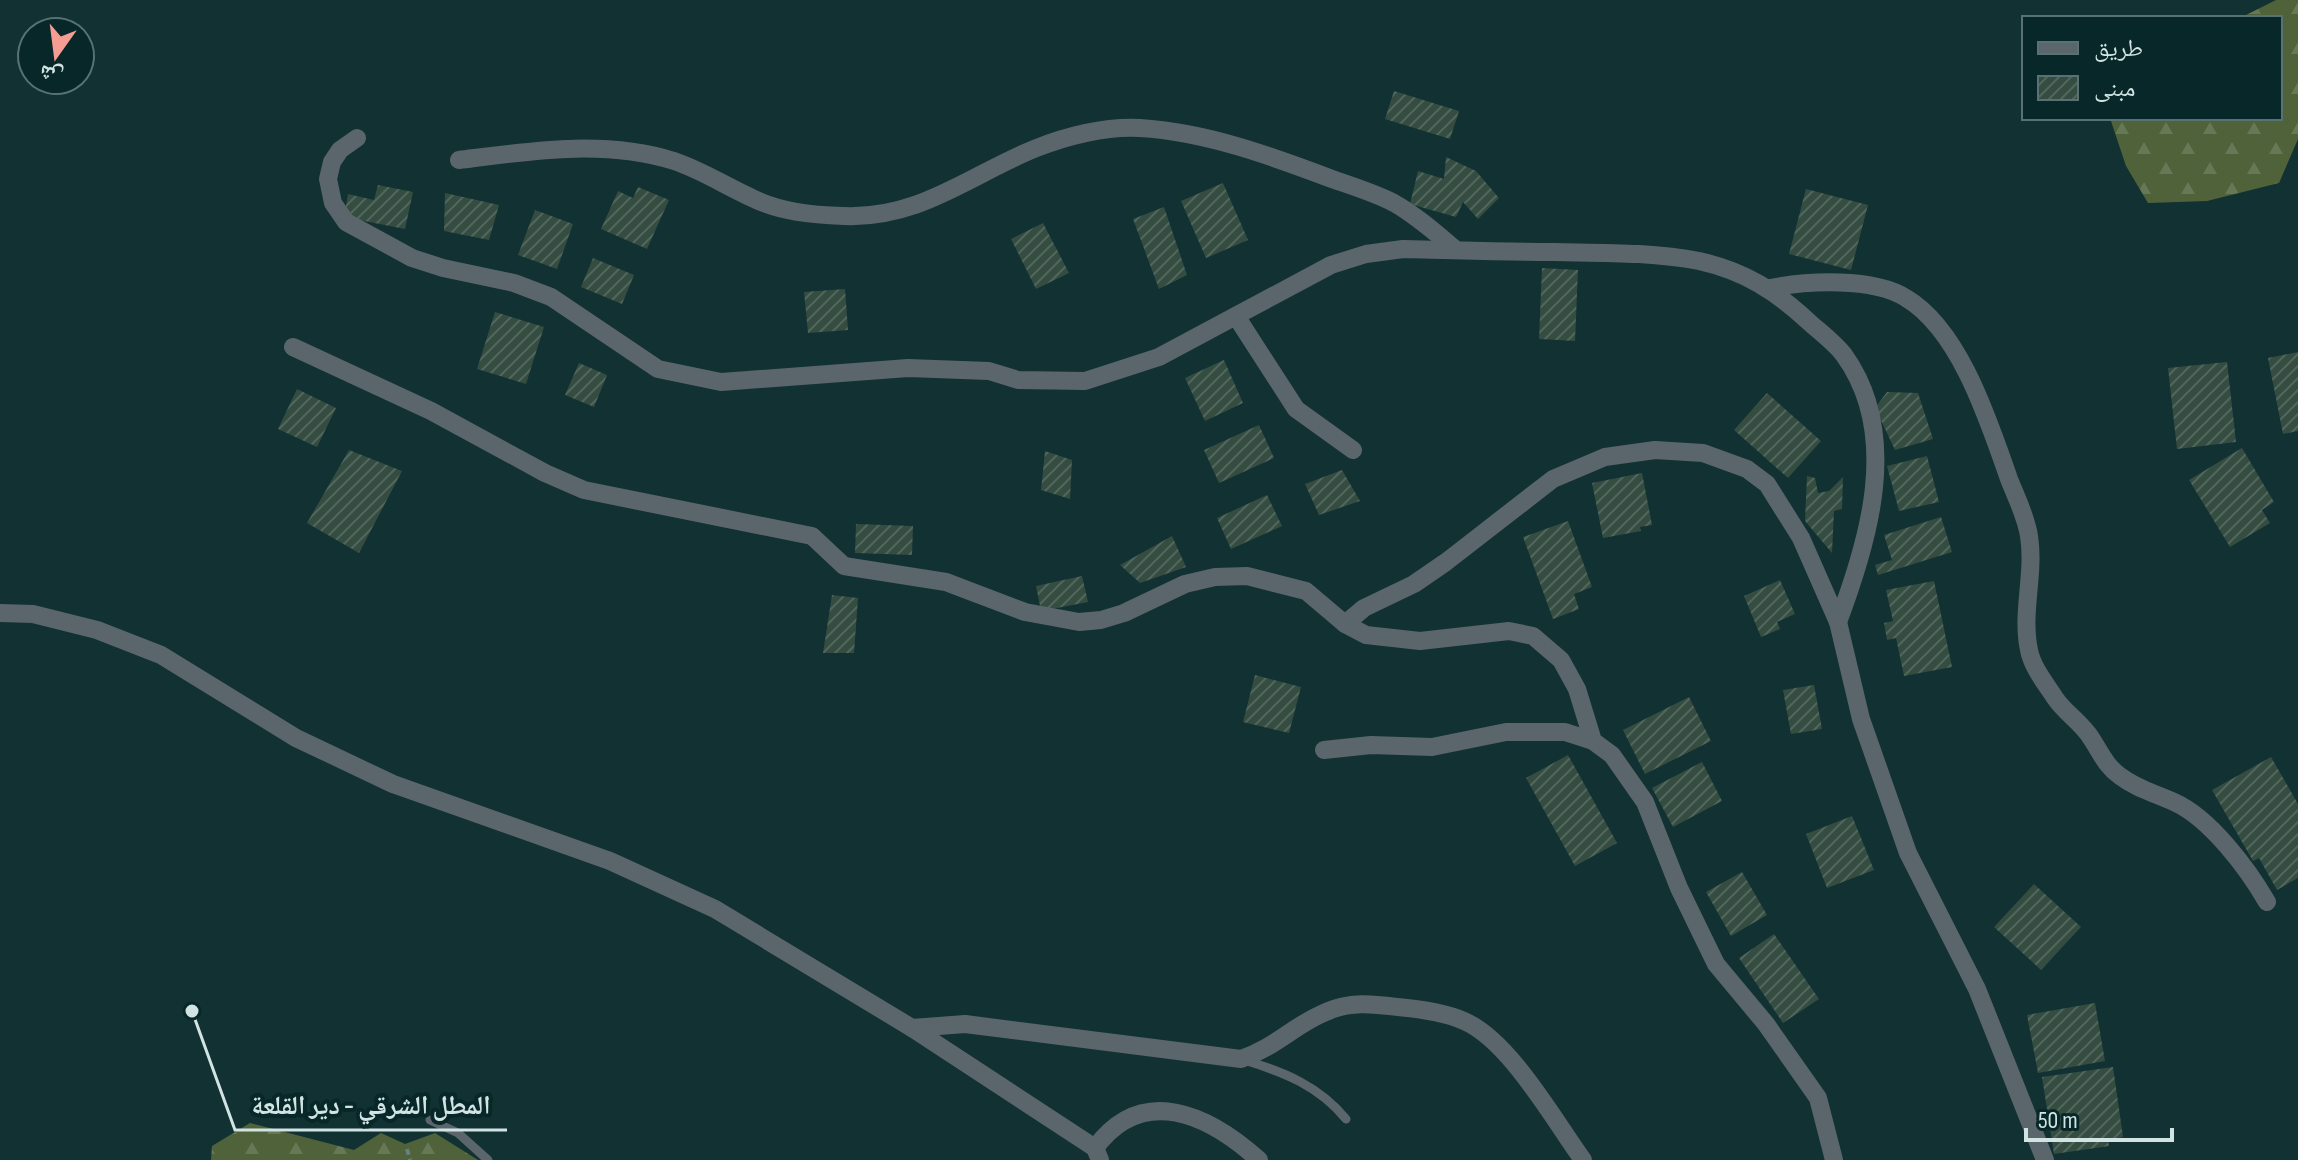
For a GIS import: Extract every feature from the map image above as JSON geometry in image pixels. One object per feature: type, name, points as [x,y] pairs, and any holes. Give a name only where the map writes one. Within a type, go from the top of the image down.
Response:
[{"type":"street","points":[[459,160],[566,148],[636,151],[713,176],[752,199],[796,213],[846,216],[888,214],[919,206],[1035,149],[1087,133],[1137,128],[1185,133],[1342,182],[1393,203],[1456,250]]},
{"type":"street","points":[[357,138],[340,150],[332,162],[328,179],[333,203],[346,222],[412,258],[514,283],[551,297],[658,369],[721,382],[837,371],[939,368],[989,371],[1018,380],[1085,381],[1159,357],[1293,283],[1366,254],[1403,249],[1643,254],[1698,261],[1736,271],[1770,288],[1843,353],[1861,385],[1869,408],[1874,435],[1871,511],[1862,554],[1838,622]]},
{"type":"street","points":[[1770,288],[1814,283],[1881,288],[1904,296],[1921,308],[1963,366],[1982,400],[2018,500],[2031,555],[2026,611],[2029,653],[2045,683],[2063,711],[2091,737],[2109,767],[2144,793],[2176,803],[2229,846],[2267,902]]},
{"type":"street","points":[[1236,316],[1296,409],[1353,450]]},
{"type":"street","points":[[293,347],[431,411],[545,473],[584,490],[812,536],[844,566],[946,582],[1025,612],[1079,622],[1101,620],[1124,613],[1185,584],[1215,577],[1247,576],[1306,591],[1345,624],[1366,635],[1420,641],[1509,631],[1533,636],[1561,660],[1577,689],[1593,741]]},
{"type":"street","points":[[1345,624],[1364,608],[1414,584],[1446,562],[1553,479],[1605,457],[1655,450],[1703,453],[1747,469],[1767,484],[1801,538],[1838,622],[1861,719],[1908,853],[1977,989],[2044,1159]]},
{"type":"street","points":[[0,613],[33,614],[97,630],[161,655],[296,738],[393,784],[610,861],[715,909],[912,1028],[1098,1154],[1111,1126],[1125,1119],[1160,1111],[1177,1113],[1215,1126],[1259,1160]]},
{"type":"street","points":[[1324,750],[1371,745],[1432,747],[1506,732],[1565,732],[1593,741],[1612,755],[1645,802],[1679,888],[1716,964],[1766,1024],[1818,1098],[1834,1160]]},
{"type":"street","points":[[912,1028],[965,1024],[1241,1059],[1281,1042],[1326,1011],[1355,1003],[1410,1008],[1451,1017],[1485,1034],[1507,1057],[1583,1160]]},
{"type":"lane","points":[[1241,1059],[1286,1073],[1330,1100],[1346,1119]]},
{"type":"lane","points":[[430,1120],[458,1133],[488,1160]]},
{"type":"path","points":[[407,1149],[410,1160]]},
{"type":"green space","points":[[2276,0],[2298,0],[2298,139],[2279,183],[2207,201],[2148,203],[2126,166],[2111,120],[2282,120],[2282,16],[2244,16]]},
{"type":"green space","points":[[250,1123],[354,1150],[381,1133],[405,1144],[435,1133],[478,1160],[211,1160],[212,1146]]},
{"type":"building","points":[[1394,91],[1459,111],[1450,139],[1385,119]]},
{"type":"building","points":[[1446,157],[1476,171],[1499,198],[1478,219],[1463,202],[1456,217],[1410,204],[1418,171],[1444,179]]},
{"type":"building","points":[[1223,183],[1248,240],[1206,258],[1181,201]]},
{"type":"building","points":[[378,185],[413,192],[405,229],[344,217],[348,194],[374,200]]},
{"type":"building","points":[[638,187],[669,200],[647,249],[601,229],[618,191],[633,198]]},
{"type":"building","points":[[1806,189],[1868,205],[1851,270],[1789,254]]},
{"type":"building","points":[[445,193],[499,205],[489,240],[444,231]]},
{"type":"building","points":[[1164,207],[1187,275],[1159,289],[1133,219]]},
{"type":"building","points":[[535,210],[573,224],[557,269],[518,255]]},
{"type":"building","points":[[1043,223],[1069,273],[1036,289],[1011,239]]},
{"type":"building","points":[[593,258],[634,275],[622,304],[581,287]]},
{"type":"building","points":[[1542,268],[1578,270],[1575,341],[1539,339]]},
{"type":"building","points":[[845,289],[848,330],[808,333],[804,292]]},
{"type":"building","points":[[495,312],[544,327],[526,384],[477,369]]},
{"type":"building","points":[[2298,352],[2298,431],[2283,434],[2268,358]]},
{"type":"building","points":[[1224,360],[1243,403],[1205,421],[1185,378]]},
{"type":"building","points":[[2227,362],[2236,442],[2177,449],[2168,368]]},
{"type":"building","points":[[579,363],[607,375],[594,407],[565,395]]},
{"type":"building","points":[[297,389],[336,408],[317,447],[278,429]]},
{"type":"building","points":[[1887,392],[1918,393],[1933,439],[1895,450],[1875,408]]},
{"type":"building","points":[[1767,393],[1821,441],[1788,478],[1734,430]]},
{"type":"building","points":[[1259,425],[1274,458],[1219,483],[1204,450]]},
{"type":"building","points":[[2242,448],[2274,502],[2262,510],[2270,523],[2230,547],[2189,480]]},
{"type":"building","points":[[349,450],[402,471],[359,553],[307,523]]},
{"type":"building","points":[[1045,451],[1072,460],[1070,499],[1041,490]]},
{"type":"building","points":[[1927,456],[1939,502],[1899,511],[1887,466]]},
{"type":"building","points":[[1342,470],[1360,501],[1319,515],[1305,484]]},
{"type":"building","points":[[1642,473],[1652,525],[1640,527],[1641,531],[1603,538],[1592,483]]},
{"type":"building","points":[[1807,476],[1815,478],[1818,493],[1829,491],[1843,477],[1842,509],[1834,511],[1832,553],[1805,521]]},
{"type":"building","points":[[1267,495],[1282,526],[1231,549],[1217,518]]},
{"type":"building","points":[[1941,517],[1952,552],[1878,575],[1875,565],[1892,560],[1884,535]]},
{"type":"building","points":[[1568,521],[1592,587],[1574,594],[1579,609],[1553,619],[1523,537]]},
{"type":"building","points":[[856,524],[913,526],[912,555],[855,553]]},
{"type":"building","points":[[1172,536],[1186,567],[1140,583],[1120,565]]},
{"type":"building","points":[[1082,576],[1088,602],[1041,611],[1036,586]]},
{"type":"building","points":[[1780,580],[1795,614],[1777,622],[1780,629],[1761,637],[1744,596]]},
{"type":"building","points":[[1934,581],[1952,667],[1904,676],[1896,638],[1887,640],[1884,623],[1893,621],[1886,590]]},
{"type":"building","points":[[832,595],[858,598],[854,653],[823,653]]},
{"type":"building","points":[[1255,675],[1301,687],[1289,733],[1243,722]]},
{"type":"building","points":[[1814,685],[1822,729],[1791,734],[1783,690]]},
{"type":"building","points":[[1689,697],[1711,741],[1645,774],[1623,730]]},
{"type":"building","points":[[1568,755],[1617,843],[1575,866],[1526,778]]},
{"type":"building","points":[[2271,757],[2298,804],[2298,878],[2277,890],[2259,858],[2253,861],[2212,790]]},
{"type":"building","points":[[1702,762],[1722,801],[1673,827],[1652,788]]},
{"type":"building","points":[[1852,816],[1874,870],[1827,888],[1806,834]]},
{"type":"building","points":[[1742,872],[1767,915],[1731,936],[1706,892]]},
{"type":"building","points":[[2034,884],[2081,927],[2041,970],[1994,927]]},
{"type":"building","points":[[1774,934],[1819,999],[1783,1023],[1739,958]]},
{"type":"building","points":[[2095,1003],[2105,1061],[2038,1073],[2027,1015]]},
{"type":"building","points":[[2113,1067],[2123,1137],[2108,1140],[2109,1146],[2054,1154],[2042,1077]]},
{"type":"place","name":"المطل الشرقي - دير القلعة","points":[[192,1011]]}]
